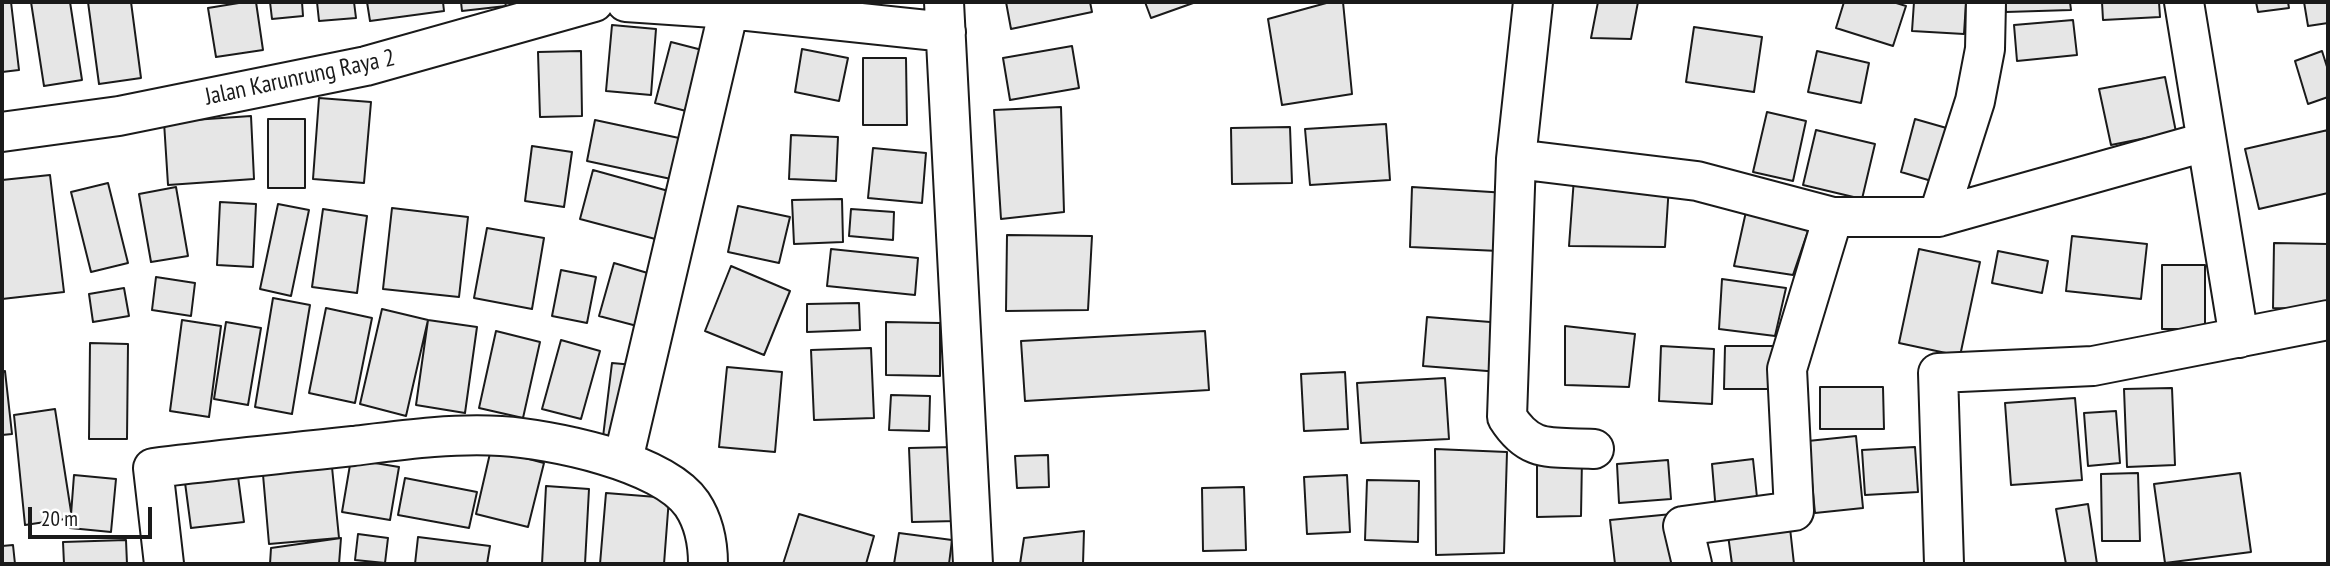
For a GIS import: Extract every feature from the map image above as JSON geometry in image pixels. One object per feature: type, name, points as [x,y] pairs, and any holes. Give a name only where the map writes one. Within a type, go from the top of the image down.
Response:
[{"type":"street","name":"Jalan Karunrung Raya 2","points":[[2,132],[118,116],[366,66],[594,2]]},
{"type":"street","points":[[626,2],[729,9],[945,17],[973,564]]},
{"type":"street","points":[[1533,2],[1516,159],[1507,416],[1519,436],[1531,444],[1594,449]]},
{"type":"street","points":[[1938,217],[1975,101],[1985,49],[1986,2]]},
{"type":"street","points":[[2184,2],[2239,338]]},
{"type":"street","points":[[623,460],[729,9]]},
{"type":"street","points":[[1516,159],[1697,181],[1833,217],[1938,217],[2205,142]]},
{"type":"street","points":[[1692,564],[1684,526],[1794,511],[1787,369],[1833,217]]},
{"type":"street","points":[[1944,564],[1938,373],[2093,366],[2328,320]]},
{"type":"street","points":[[164,564],[153,468],[429,437],[489,436],[568,446],[623,460],[668,484],[690,502],[703,526],[708,564]]},
{"type":"building","points":[[2,2],[11,2],[19,70],[2,72]]},
{"type":"building","points":[[31,2],[70,2],[82,80],[44,86]]},
{"type":"building","points":[[88,2],[131,2],[141,78],[99,84]]},
{"type":"building","points":[[256,2],[263,50],[216,57],[208,8]]},
{"type":"building","points":[[270,2],[302,2],[303,16],[272,19]]},
{"type":"building","points":[[317,2],[354,2],[356,18],[319,21]]},
{"type":"building","points":[[367,2],[443,2],[444,11],[370,21]]},
{"type":"building","points":[[461,2],[505,2],[506,6],[462,11]]},
{"type":"building","points":[[1006,2],[1090,2],[1092,12],[1011,29]]},
{"type":"building","points":[[1145,2],[1196,2],[1151,18]]},
{"type":"building","points":[[1330,2],[1343,2],[1352,94],[1282,105],[1268,19]]},
{"type":"building","points":[[1598,2],[1638,2],[1631,39],[1591,38]]},
{"type":"building","points":[[1844,2],[1893,2],[1906,6],[1893,46],[1836,28]]},
{"type":"building","points":[[1914,2],[1966,2],[1964,34],[1912,31]]},
{"type":"building","points":[[2005,2],[2070,2],[2071,10],[2006,12]]},
{"type":"building","points":[[2102,2],[2159,2],[2160,17],[2103,20]]},
{"type":"building","points":[[2256,2],[2288,2],[2289,8],[2258,12]]},
{"type":"building","points":[[2304,2],[2328,2],[2328,23],[2308,26]]},
{"type":"building","points":[[2073,20],[2077,55],[2017,61],[2014,25]]},
{"type":"building","points":[[612,25],[656,29],[651,95],[606,91]]},
{"type":"building","points":[[1694,27],[1762,37],[1754,92],[1686,82]]},
{"type":"building","points":[[671,42],[706,51],[690,112],[655,103]]},
{"type":"building","points":[[1072,46],[1079,88],[1010,100],[1003,58]]},
{"type":"building","points":[[802,49],[848,58],[839,101],[795,92]]},
{"type":"building","points":[[581,51],[582,116],[540,117],[538,52]]},
{"type":"building","points":[[1817,51],[1869,63],[1861,103],[1808,92]]},
{"type":"building","points":[[2322,51],[2328,70],[2328,97],[2308,104],[2295,61]]},
{"type":"building","points":[[863,58],[906,58],[907,125],[863,125]]},
{"type":"building","points":[[2165,77],[2176,132],[2111,145],[2099,89]]},
{"type":"building","points":[[319,98],[371,102],[364,183],[313,179]]},
{"type":"building","points":[[1061,107],[1064,212],[1001,219],[994,110]]},
{"type":"building","points":[[1767,112],[1806,121],[1793,181],[1753,172]]},
{"type":"building","points":[[251,116],[254,179],[168,185],[164,122]]},
{"type":"building","points":[[268,119],[305,119],[305,188],[268,188]]},
{"type":"building","points":[[1915,119],[1950,129],[1935,182],[1901,172]]},
{"type":"building","points":[[595,120],[679,138],[671,179],[587,161]]},
{"type":"building","points":[[1386,124],[1390,180],[1310,185],[1305,129]]},
{"type":"building","points":[[1290,127],[1292,183],[1232,184],[1231,128]]},
{"type":"building","points":[[1816,130],[1875,144],[1862,199],[1803,185]]},
{"type":"building","points":[[2328,130],[2328,193],[2259,209],[2245,149]]},
{"type":"building","points":[[791,135],[838,137],[836,181],[789,179]]},
{"type":"building","points":[[532,146],[572,152],[564,207],[525,201]]},
{"type":"building","points":[[873,148],[926,153],[922,203],[868,198]]},
{"type":"building","points":[[593,170],[672,192],[659,240],[580,219]]},
{"type":"building","points":[[50,175],[64,292],[2,299],[2,180]]},
{"type":"building","points":[[1574,178],[1669,185],[1665,247],[1569,246]]},
{"type":"building","points":[[108,183],[128,263],[91,272],[71,192]]},
{"type":"building","points":[[176,187],[188,256],[151,262],[139,194]]},
{"type":"building","points":[[1412,187],[1507,193],[1499,251],[1410,247]]},
{"type":"building","points":[[842,199],[843,242],[794,244],[792,200]]},
{"type":"building","points":[[220,202],[256,204],[253,267],[217,265]]},
{"type":"building","points":[[278,204],[309,210],[291,296],[260,289]]},
{"type":"building","points":[[738,206],[790,217],[779,263],[728,252]]},
{"type":"building","points":[[1747,207],[1812,219],[1793,275],[1734,266]]},
{"type":"building","points":[[392,208],[468,217],[459,297],[383,289]]},
{"type":"building","points":[[323,209],[367,216],[357,293],[312,287]]},
{"type":"building","points":[[851,209],[894,212],[893,240],[849,236]]},
{"type":"building","points":[[487,228],[544,238],[532,309],[474,298]]},
{"type":"building","points":[[1007,235],[1092,236],[1088,310],[1006,311]]},
{"type":"building","points":[[2072,236],[2147,244],[2141,299],[2066,291]]},
{"type":"building","points":[[2274,243],[2328,244],[2328,309],[2273,308]]},
{"type":"building","points":[[831,249],[918,258],[915,295],[827,286]]},
{"type":"building","points":[[1919,249],[1980,262],[1960,356],[1899,343]]},
{"type":"building","points":[[1998,251],[2048,261],[2042,293],[1992,283]]},
{"type":"building","points":[[614,263],[651,274],[637,326],[599,316]]},
{"type":"building","points":[[2162,265],[2205,265],[2205,329],[2162,329]]},
{"type":"building","points":[[731,266],[790,291],[764,355],[705,331]]},
{"type":"building","points":[[561,270],[596,277],[587,323],[552,316]]},
{"type":"building","points":[[156,277],[195,283],[191,316],[152,310]]},
{"type":"building","points":[[1722,279],[1786,288],[1775,336],[1719,329]]},
{"type":"building","points":[[124,288],[129,316],[93,322],[89,294]]},
{"type":"building","points":[[273,298],[310,305],[292,414],[255,407]]},
{"type":"building","points":[[859,303],[860,330],[807,332],[807,304]]},
{"type":"building","points":[[326,308],[372,318],[355,403],[309,393]]},
{"type":"building","points":[[382,309],[428,320],[406,416],[360,404]]},
{"type":"building","points":[[1427,317],[1503,323],[1500,372],[1423,366]]},
{"type":"building","points":[[182,320],[221,326],[209,417],[170,411]]},
{"type":"building","points":[[428,320],[477,327],[465,413],[416,405]]},
{"type":"building","points":[[226,322],[261,328],[248,405],[214,399]]},
{"type":"building","points":[[886,322],[940,323],[940,376],[886,375]]},
{"type":"building","points":[[1565,326],[1635,334],[1629,387],[1565,385]]},
{"type":"building","points":[[496,331],[540,342],[523,418],[479,408]]},
{"type":"building","points":[[1205,331],[1209,390],[1025,401],[1021,341]]},
{"type":"building","points":[[561,340],[600,351],[581,419],[542,409]]},
{"type":"building","points":[[90,343],[128,344],[127,439],[89,439]]},
{"type":"building","points":[[1661,346],[1714,349],[1712,404],[1659,401]]},
{"type":"building","points":[[1725,346],[1773,346],[1773,389],[1724,389]]},
{"type":"building","points":[[871,348],[874,418],[814,420],[811,350]]},
{"type":"building","points":[[612,363],[634,365],[625,439],[603,437]]},
{"type":"building","points":[[727,367],[782,372],[775,452],[719,447]]},
{"type":"building","points":[[5,371],[12,434],[2,435],[2,372]]},
{"type":"building","points":[[1345,372],[1348,429],[1304,431],[1301,374]]},
{"type":"building","points":[[1445,378],[1449,439],[1361,443],[1357,383]]},
{"type":"building","points":[[1820,387],[1883,387],[1884,429],[1820,429]]},
{"type":"building","points":[[2172,388],[2175,465],[2127,467],[2124,389]]},
{"type":"building","points":[[891,395],[930,396],[929,431],[889,430]]},
{"type":"building","points":[[2075,398],[2082,480],[2011,485],[2005,403]]},
{"type":"building","points":[[55,409],[72,518],[25,525],[14,415]]},
{"type":"building","points":[[2116,411],[2120,463],[2088,466],[2084,413]]},
{"type":"building","points":[[1856,436],[1863,508],[1815,513],[1808,441]]},
{"type":"building","points":[[955,447],[957,521],[912,522],[909,448]]},
{"type":"building","points":[[1915,447],[1918,492],[1865,495],[1862,450]]},
{"type":"building","points":[[491,449],[544,463],[528,527],[476,514]]},
{"type":"building","points":[[1435,449],[1507,452],[1504,553],[1436,555]]},
{"type":"building","points":[[1048,455],[1049,487],[1017,488],[1015,456]]},
{"type":"building","points":[[331,457],[339,538],[269,544],[262,463]]},
{"type":"building","points":[[1537,457],[1582,457],[1581,516],[1537,517]]},
{"type":"building","points":[[351,459],[399,467],[390,520],[342,512]]},
{"type":"building","points":[[1753,459],[1758,507],[1716,512],[1712,464]]},
{"type":"building","points":[[1668,460],[1671,499],[1619,503],[1617,464]]},
{"type":"building","points":[[237,469],[244,522],[191,528],[184,475]]},
{"type":"building","points":[[2138,473],[2140,541],[2102,541],[2101,474]]},
{"type":"building","points":[[2240,473],[2251,552],[2165,563],[2154,484]]},
{"type":"building","points":[[74,475],[116,479],[111,532],[70,528]]},
{"type":"building","points":[[1347,475],[1350,532],[1307,534],[1304,477]]},
{"type":"building","points":[[405,478],[477,492],[469,528],[398,515]]},
{"type":"building","points":[[1367,480],[1419,481],[1418,542],[1365,540]]},
{"type":"building","points":[[546,486],[589,489],[585,564],[542,564]]},
{"type":"building","points":[[1244,487],[1246,550],[1203,551],[1202,488]]},
{"type":"building","points":[[606,493],[669,498],[664,564],[600,564]]},
{"type":"building","points":[[2088,504],[2097,564],[2066,564],[2056,509]]},
{"type":"building","points":[[799,514],[874,536],[866,564],[783,564]]},
{"type":"building","points":[[1672,514],[1677,563],[1615,564],[1610,520]]},
{"type":"building","points":[[1790,528],[1794,564],[1732,564],[1728,535]]},
{"type":"building","points":[[1084,531],[1083,564],[1020,564],[1024,538]]},
{"type":"building","points":[[899,533],[952,540],[949,564],[894,564]]},
{"type":"building","points":[[358,534],[388,538],[385,563],[355,560]]},
{"type":"building","points":[[418,537],[490,546],[487,564],[415,564]]},
{"type":"building","points":[[341,538],[339,564],[270,564],[271,548]]},
{"type":"building","points":[[126,540],[127,564],[64,564],[63,542]]},
{"type":"building","points":[[13,545],[15,564],[2,564],[2,546]]}]
